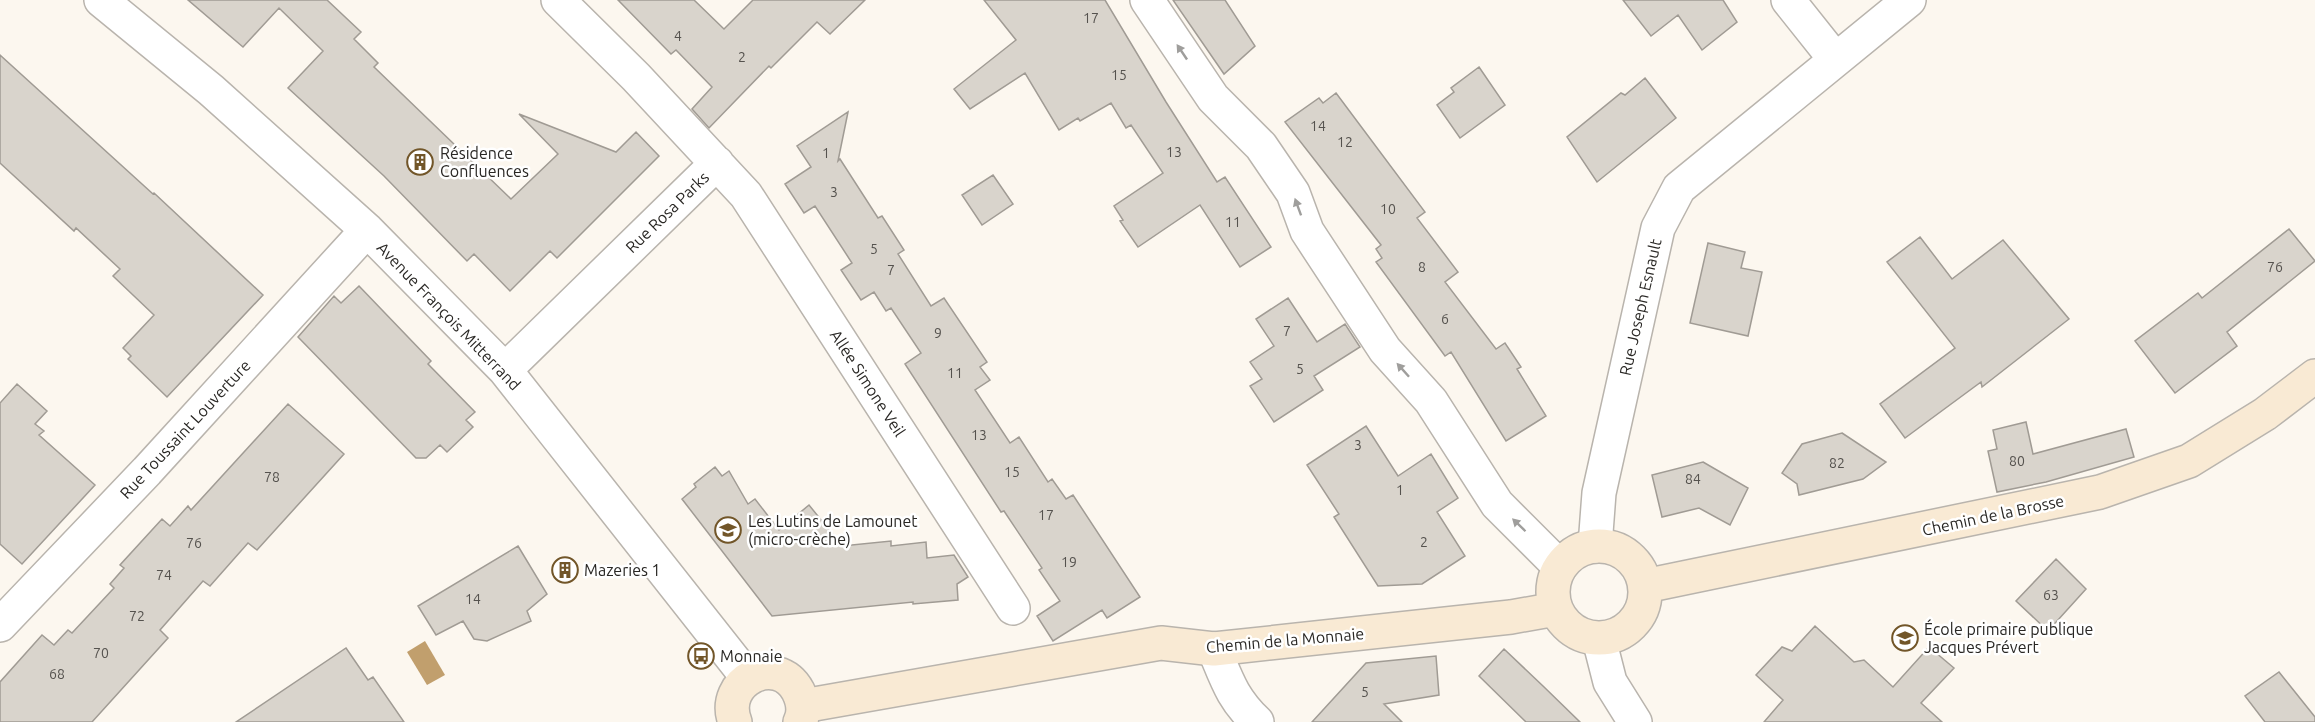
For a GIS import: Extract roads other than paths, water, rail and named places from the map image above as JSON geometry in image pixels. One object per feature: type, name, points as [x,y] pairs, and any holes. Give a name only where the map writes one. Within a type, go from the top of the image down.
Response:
[{"type":"street","name":"Avenue François Mitterrand","points":[[101,0],[211,90],[367,230],[505,370],[748,678]]},
{"type":"street","name":"Rue Rosa Parks","points":[[505,370],[717,163],[636,77],[558,0]]},
{"type":"street","points":[[1147,0],[1213,98],[1261,146],[1293,193],[1307,231],[1378,340],[1431,401],[1497,504],[1560,567]]},
{"type":"street","points":[[1788,0],[1834,59]]},
{"type":"street","name":"Rue Joseph Esnault","points":[[1595,546],[1599,493],[1658,228],[1679,188],[1909,0]]},
{"type":"street","name":"Allée Simone Veil","points":[[717,163],[746,195],[1013,608]]},
{"type":"street","name":"Rue Toussaint Louverture","points":[[0,625],[147,471],[367,230]]},
{"type":"street","name":"Chemin de la Brosse","points":[[1645,586],[2100,492],[2189,461],[2265,414],[2315,376]]},
{"type":"street","points":[[1595,546],[1609,547],[1622,552],[1633,561],[1641,573],[1645,586],[1644,602],[1639,616],[1628,628],[1615,636],[1599,639],[1586,637],[1573,631],[1563,622],[1556,609],[1553,595],[1554,581],[1560,567],[1569,556],[1595,546]]},
{"type":"street","name":"Chemin de la Monnaie","points":[[801,714],[1161,643],[1214,649],[1511,617],[1556,609]]},
{"type":"street","points":[[1599,639],[1610,682],[1635,722]]},
{"type":"street","points":[[1214,649],[1233,695],[1257,722]]},
{"type":"street","points":[[735,722],[732,705],[740,686],[748,678],[768,672],[788,679],[796,686],[801,714]]},
{"type":"place","name":"Résidence Confluences","points":[[420,162]]},
{"type":"place","name":"Les Lutins de Lamounet (micro-crèche)","points":[[728,530]]},
{"type":"place","name":"Mazeries 1","points":[[565,570]]},
{"type":"place","name":"École primaire publique Jacques Prévert","points":[[1905,638]]},
{"type":"place","name":"Monnaie","points":[[701,656]]}]
